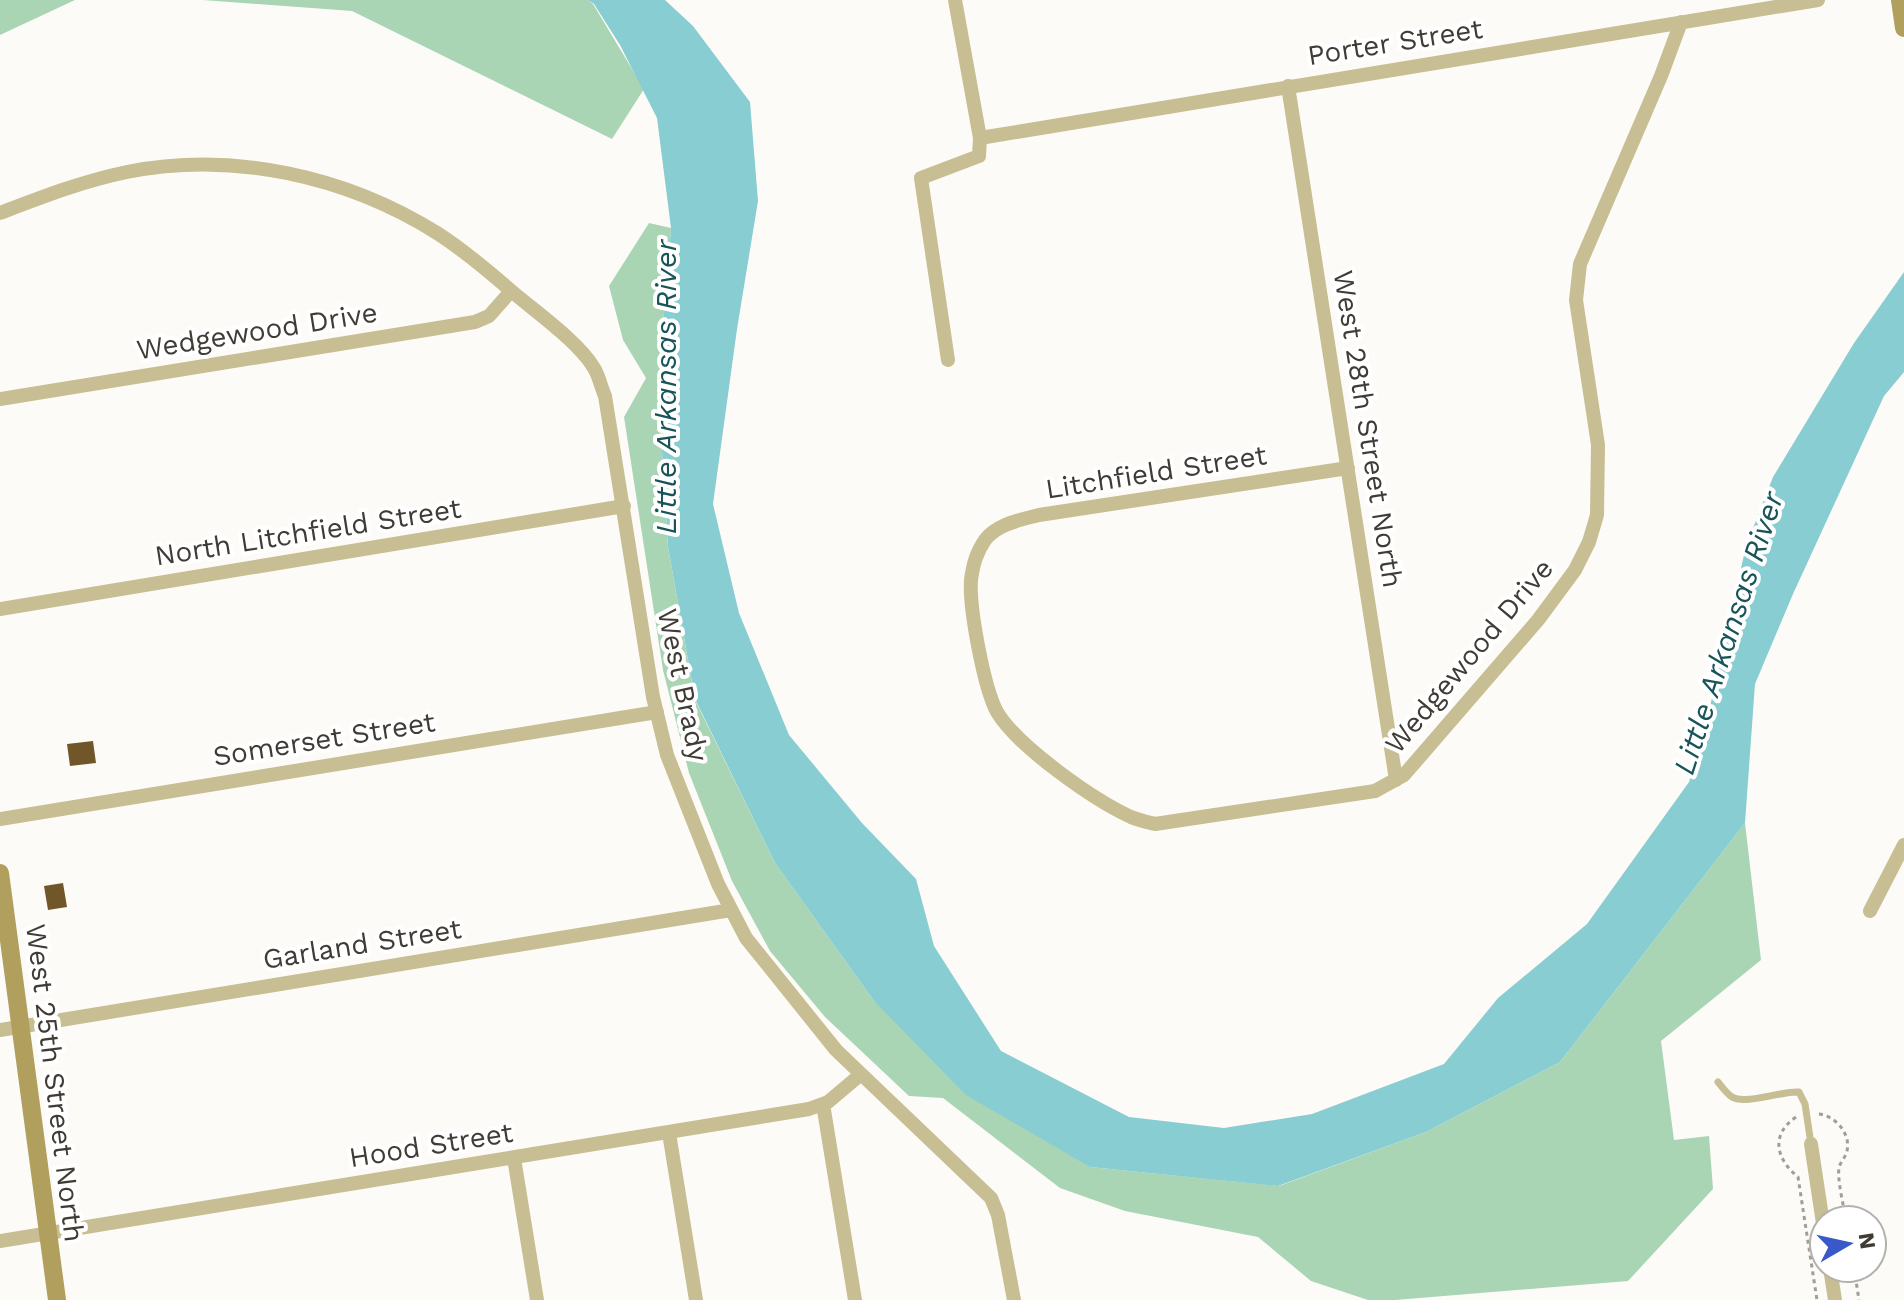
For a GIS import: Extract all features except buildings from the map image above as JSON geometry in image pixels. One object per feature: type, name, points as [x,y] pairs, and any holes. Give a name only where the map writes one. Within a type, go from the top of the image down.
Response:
[{"type":"main road","points":[[1900,0],[1904,28]]},
{"type":"main road","name":"West 25th Street North","points":[[0,873],[57,1300]]},
{"type":"street","points":[[948,360],[921,178],[979,156],[980,138],[955,0]]},
{"type":"street","name":"Porter Street","points":[[980,138],[1818,0]]},
{"type":"street","name":"Wedgewood Drive","points":[[981,546],[975,558],[971,583],[986,687],[998,713],[1020,740],[1085,789],[1132,818],[1155,824],[1375,791],[1404,775],[1538,620],[1575,570],[1589,542],[1597,515],[1598,445],[1576,300],[1580,264],[1681,22]]},
{"type":"street","name":"West 28th Street North","points":[[1288,86],[1396,780]]},
{"type":"street","name":"West Brady","points":[[0,213],[67,188],[126,172],[168,165],[221,164],[273,170],[323,181],[378,202],[437,233],[570,341],[594,367],[608,409],[657,712],[667,755],[718,884],[746,938],[836,1050],[991,1198],[998,1215],[1014,1300]]},
{"type":"street","name":"Wedgewood Drive","points":[[0,399],[475,322],[489,316],[511,291]]},
{"type":"street","name":"Litchfield Street","points":[[981,546],[987,537],[1009,523],[1039,515],[1348,468]]},
{"type":"street","name":"North Litchfield Street","points":[[0,609],[624,506]]},
{"type":"street","name":"Somerset Street","points":[[0,819],[657,712]]},
{"type":"street","points":[[1870,911],[1904,845]]},
{"type":"street","name":"Garland Street","points":[[0,1030],[731,910]]},
{"type":"street","name":"Hood Street","points":[[0,1241],[809,1109],[843,1091],[860,1075]]},
{"type":"street","points":[[823,1104],[855,1300]]},
{"type":"street","points":[[669,1133],[696,1300]]},
{"type":"street","points":[[1811,1144],[1820,1204]]},
{"type":"street","points":[[514,1158],[537,1300]]},
{"type":"lane","points":[[1718,1082],[1730,1096],[1741,1100],[1799,1092],[1805,1104],[1811,1144]]},
{"type":"green space","points":[[0,0],[75,0],[0,35]]},
{"type":"green space","points":[[203,0],[588,0],[644,89],[612,139],[352,11]]},
{"type":"green space","points":[[649,223],[671,228],[658,386],[668,547],[695,700],[775,863],[874,1001],[1090,1167],[1279,1186],[1426,1132],[1560,1062],[1745,823],[1761,960],[1661,1041],[1674,1140],[1709,1136],[1713,1189],[1628,1281],[1368,1300],[1311,1281],[1258,1237],[1125,1211],[1060,1188],[943,1098],[909,1096],[825,1017],[770,951],[732,881],[689,773],[663,670],[624,417],[646,378],[623,340],[609,286]]},
{"type":"water","name":"Little Arkansas River","points":[[588,0],[665,0],[693,26],[750,102],[758,201],[713,504],[739,613],[789,735],[862,823],[916,879],[934,946],[1001,1051],[1129,1117],[1224,1128],[1312,1114],[1444,1064],[1498,998],[1587,924],[1689,782],[1707,720],[1746,546],[1773,477],[1854,343],[1904,272],[1904,372],[1884,396],[1755,684],[1745,823],[1560,1062],[1426,1132],[1278,1186],[1090,1167],[966,1095],[874,1001],[775,863],[695,699],[668,547],[658,386],[671,228],[657,118],[620,45],[594,4]]}]
